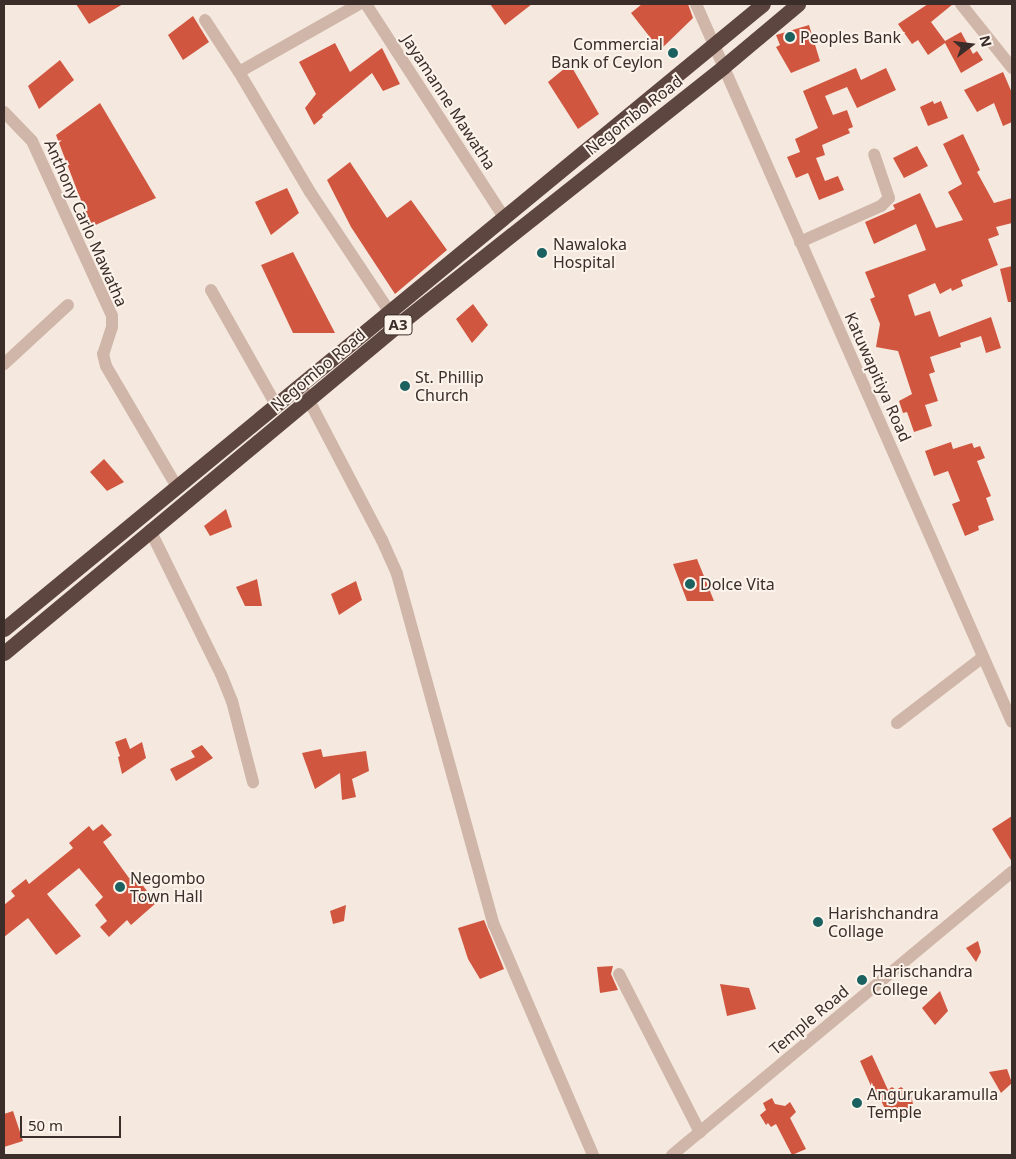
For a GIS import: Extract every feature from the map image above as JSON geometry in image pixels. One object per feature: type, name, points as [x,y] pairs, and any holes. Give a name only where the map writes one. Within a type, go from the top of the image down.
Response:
[{"type":"highway","name":"Negombo Road","points":[[4,628],[763,4]]},
{"type":"highway","name":"Negombo Road","points":[[4,654],[150,530],[399,324],[723,67],[798,4]]},
{"type":"street","points":[[240,72],[358,4]]},
{"type":"street","name":"Jayamanne Mawatha","points":[[358,4],[504,217]]},
{"type":"street","name":"Katuwapitiya Road","points":[[696,4],[1012,722]]},
{"type":"street","points":[[961,4],[1012,68]]},
{"type":"street","points":[[205,20],[240,72],[310,192],[389,311]]},
{"type":"street","name":"Anthony Carlo Mawatha","points":[[4,112],[32,141],[112,316],[112,327],[103,354],[106,366],[177,487]]},
{"type":"street","points":[[800,242],[881,206],[889,198],[874,154]]},
{"type":"street","points":[[211,290],[276,405]]},
{"type":"street","points":[[4,364],[68,305]]},
{"type":"street","points":[[300,385],[382,540],[397,574],[494,924],[593,1155]]},
{"type":"street","points":[[150,530],[232,701],[253,782]]},
{"type":"street","points":[[897,723],[983,657]]},
{"type":"street","name":"Temple Road","points":[[672,1155],[1012,872]]},
{"type":"street","points":[[619,974],[700,1132]]},
{"type":"building","points":[[76,4],[123,4],[89,24]]},
{"type":"building","points":[[490,4],[532,4],[505,25]]},
{"type":"building","points":[[642,4],[688,4],[693,18],[660,50],[631,13]]},
{"type":"building","points":[[928,4],[953,4],[931,22],[945,41],[961,32],[973,54],[977,51],[983,60],[961,73],[945,43],[928,55],[918,40],[912,44],[898,24]]},
{"type":"building","points":[[193,16],[209,42],[183,60],[168,35]]},
{"type":"building","points":[[809,25],[820,61],[791,73],[776,47],[780,45],[776,35]]},
{"type":"building","points":[[335,43],[350,72],[382,48],[400,84],[383,91],[372,73],[322,115],[323,117],[314,125],[305,108],[316,94],[299,62]]},
{"type":"building","points":[[60,60],[74,80],[39,109],[28,86]]},
{"type":"building","points":[[570,64],[599,114],[578,129],[548,82]]},
{"type":"building","points":[[856,68],[861,80],[886,68],[896,90],[857,108],[847,87],[825,96],[833,115],[847,110],[853,127],[848,129],[850,133],[822,145],[825,155],[816,158],[825,181],[838,176],[844,190],[819,200],[808,173],[796,178],[787,157],[800,152],[795,139],[818,128],[803,91]]},
{"type":"building","points":[[1003,72],[1012,93],[1012,122],[1003,126],[994,103],[977,112],[964,90]]},
{"type":"building","points":[[933,101],[934,104],[941,101],[948,118],[928,126],[920,107]]},
{"type":"building","points":[[100,103],[156,198],[91,227],[56,135]]},
{"type":"building","points":[[963,134],[980,170],[977,172],[994,203],[1012,198],[1012,223],[996,227],[999,235],[988,239],[998,265],[961,280],[963,286],[952,291],[951,288],[940,294],[935,283],[908,295],[915,316],[930,311],[939,337],[991,317],[1001,348],[986,353],[981,336],[960,343],[961,347],[930,357],[935,372],[929,374],[938,401],[925,405],[932,426],[914,432],[907,412],[903,413],[899,401],[912,394],[898,351],[876,347],[880,324],[870,299],[875,297],[865,272],[926,250],[916,224],[874,244],[865,222],[895,209],[893,205],[920,193],[936,228],[963,220],[948,192],[962,184],[943,144]]},
{"type":"building","points":[[917,146],[928,166],[904,178],[893,158]]},
{"type":"building","points":[[350,162],[387,218],[411,200],[447,250],[395,294],[351,227],[327,180]]},
{"type":"building","points":[[287,188],[299,213],[271,235],[255,202]]},
{"type":"building","points":[[293,252],[335,333],[293,333],[261,265]]},
{"type":"building","points":[[1012,266],[1012,302],[1008,302],[1000,269]]},
{"type":"building","points":[[473,304],[488,325],[472,343],[456,319]]},
{"type":"building","points":[[951,442],[953,449],[972,443],[974,448],[980,446],[985,458],[977,461],[991,496],[986,498],[994,520],[978,526],[979,530],[965,536],[952,504],[960,501],[948,471],[934,476],[925,451]]},
{"type":"building","points":[[104,459],[124,482],[107,491],[90,472]]},
{"type":"building","points":[[226,509],[232,527],[210,536],[204,526]]},
{"type":"building","points":[[697,559],[714,601],[687,601],[673,564]]},
{"type":"building","points":[[257,579],[262,606],[245,606],[236,587]]},
{"type":"building","points":[[356,581],[362,600],[339,615],[331,594]]},
{"type":"building","points":[[126,738],[130,749],[142,742],[146,758],[122,774],[118,757],[120,756],[115,742]]},
{"type":"building","points":[[202,745],[213,758],[176,781],[170,769],[195,757],[191,751]]},
{"type":"building","points":[[321,749],[323,757],[366,751],[369,771],[352,779],[356,797],[342,800],[340,773],[315,789],[302,753]]},
{"type":"building","points":[[1012,816],[1012,862],[992,829]]},
{"type":"building","name":"Negombo Town Hall","points":[[102,824],[112,835],[103,842],[129,878],[135,875],[156,903],[131,925],[127,920],[109,937],[100,927],[107,921],[95,905],[103,897],[79,868],[47,894],[81,936],[56,955],[28,918],[4,937],[4,905],[15,896],[11,891],[26,879],[29,884],[73,848],[69,843],[89,826],[93,831]]},
{"type":"building","points":[[346,905],[344,921],[333,924],[330,911]]},
{"type":"building","points":[[484,920],[504,969],[480,979],[468,959],[458,928]]},
{"type":"building","points":[[978,941],[981,952],[976,962],[966,948]]},
{"type":"building","points":[[613,966],[611,974],[618,990],[600,993],[597,967]]},
{"type":"building","points":[[720,984],[749,988],[756,1009],[727,1016]]},
{"type":"building","points":[[940,991],[948,1011],[935,1025],[922,1008]]},
{"type":"building","points":[[872,1055],[888,1090],[892,1087],[896,1090],[901,1087],[911,1095],[913,1104],[907,1115],[895,1119],[886,1111],[878,1094],[875,1095],[860,1061]]},
{"type":"building","points":[[1007,1069],[1012,1083],[1001,1093],[989,1072]]},
{"type":"building","points":[[772,1098],[775,1104],[785,1106],[790,1102],[796,1112],[790,1118],[806,1149],[792,1155],[776,1124],[771,1127],[768,1123],[766,1125],[760,1115],[766,1110],[763,1103]]},
{"type":"building","points":[[13,1111],[23,1141],[4,1147],[4,1114]]},
{"type":"place","name":"Peoples Bank","points":[[790,37]]},
{"type":"place","name":"Commercial Bank of Ceylon","points":[[673,53]]},
{"type":"place","name":"Nawaloka Hospital","points":[[542,253]]},
{"type":"place","name":"St. Phillip Church","points":[[405,386]]},
{"type":"place","name":"Dolce Vita","points":[[690,584]]},
{"type":"place","name":"Negombo Town Hall","points":[[120,887]]},
{"type":"place","name":"Harishchandra Collage","points":[[818,922]]},
{"type":"place","name":"Harischandra College","points":[[862,980]]},
{"type":"place","name":"Angurukaramulla Temple","points":[[857,1103]]}]
